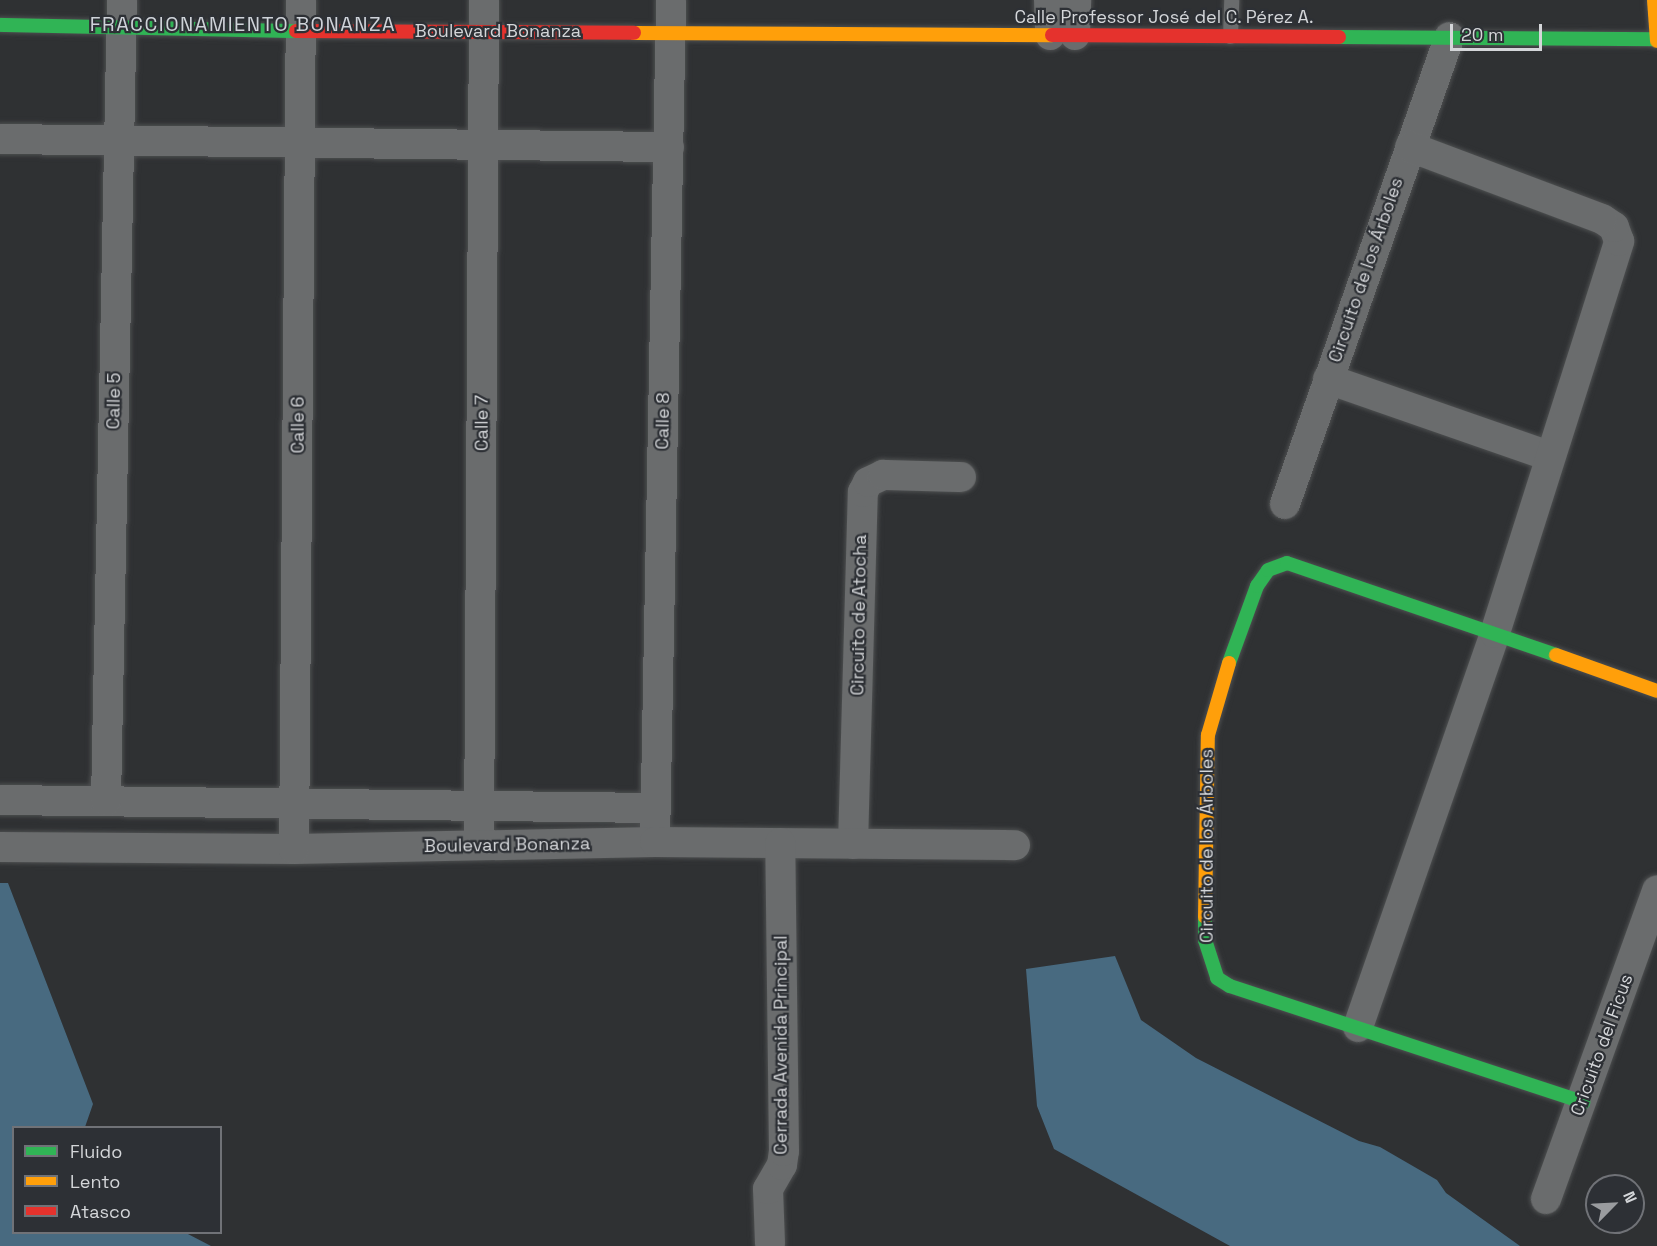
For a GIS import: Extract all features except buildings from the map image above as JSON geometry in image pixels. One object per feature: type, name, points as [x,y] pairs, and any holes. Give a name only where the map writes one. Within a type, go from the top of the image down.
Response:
[{"type":"street","name":"Calle 5","points":[[106,801],[122,0]]},
{"type":"street","name":"Calle 6","points":[[294,849],[301,0]]},
{"type":"street","name":"Calle 7","points":[[479,845],[484,0]]},
{"type":"street","name":"Calle 8","points":[[655,842],[671,0]]},
{"type":"street","points":[[1049,0],[1063,35]]},
{"type":"street","points":[[1063,35],[1076,0]]},
{"type":"street","points":[[1654,0],[1657,40]]},
{"type":"street","name":"Boulevard Bonanza","points":[[0,26],[300,32],[671,32]]},
{"type":"street","name":"Calle Professor José del C. Pérez A.","points":[[671,32],[1657,40]]},
{"type":"street","name":"Circuito de los Árboles","points":[[1285,504],[1449,37]]},
{"type":"street","points":[[0,139],[669,147]]},
{"type":"street","points":[[1358,1027],[1495,633],[1618,247],[1617,235],[1602,219],[1410,147]]},
{"type":"street","points":[[1328,379],[1550,456]]},
{"type":"street","name":"Circuito de Atocha","points":[[853,844],[863,492],[868,482],[883,475],[961,477]]},
{"type":"street","name":"Circuito de los Árboles","points":[[1583,1102],[1230,986],[1217,978],[1211,966],[1205,940],[1206,759],[1213,709],[1259,580],[1272,567],[1287,562],[1657,691]]},
{"type":"street","name":"Boulevard Bonanza","points":[[0,800],[655,808]]},
{"type":"street","name":"Boulevard Bonanza","points":[[0,847],[294,849],[655,842],[1015,845]]},
{"type":"street","name":"Cerrada Avenida Principal","points":[[770,1243],[768,1189],[782,1165],[784,1151],[780,843]]},
{"type":"street","name":"Cricuito del Ficus","points":[[1546,1199],[1583,1102],[1657,890]]},
{"type":"lane","points":[[1230,36],[1231,0]]},
{"type":"water","points":[[0,883],[8,883],[93,1104],[85,1126],[12,1126],[12,1234],[188,1234],[211,1246],[0,1246]]},
{"type":"water","points":[[1115,956],[1141,1020],[1196,1058],[1359,1141],[1380,1147],[1437,1180],[1446,1193],[1520,1246],[1230,1246],[1054,1149],[1037,1106],[1026,969]]},
{"type":"traffic: fast","points":[[0,25],[296,31]]},
{"type":"traffic: fast","points":[[1339,37],[1657,39]]},
{"type":"traffic: fast","points":[[1229,663],[1257,586],[1268,570],[1287,563],[1556,655]]},
{"type":"traffic: fast","points":[[1205,917],[1205,940],[1217,978],[1230,986],[1583,1102]]},
{"type":"traffic: slow","points":[[1654,0],[1657,41]]},
{"type":"traffic: slow","points":[[634,33],[1052,35]]},
{"type":"traffic: slow","points":[[1556,655],[1657,691]]},
{"type":"traffic: slow","points":[[1205,917],[1208,735],[1229,663]]},
{"type":"traffic: jam","points":[[296,31],[634,33]]},
{"type":"traffic: jam","points":[[1052,35],[1339,37]]},
{"type":"district","name":"FRACCIONAMIENTO BONANZA","points":[[243,24]]}]
